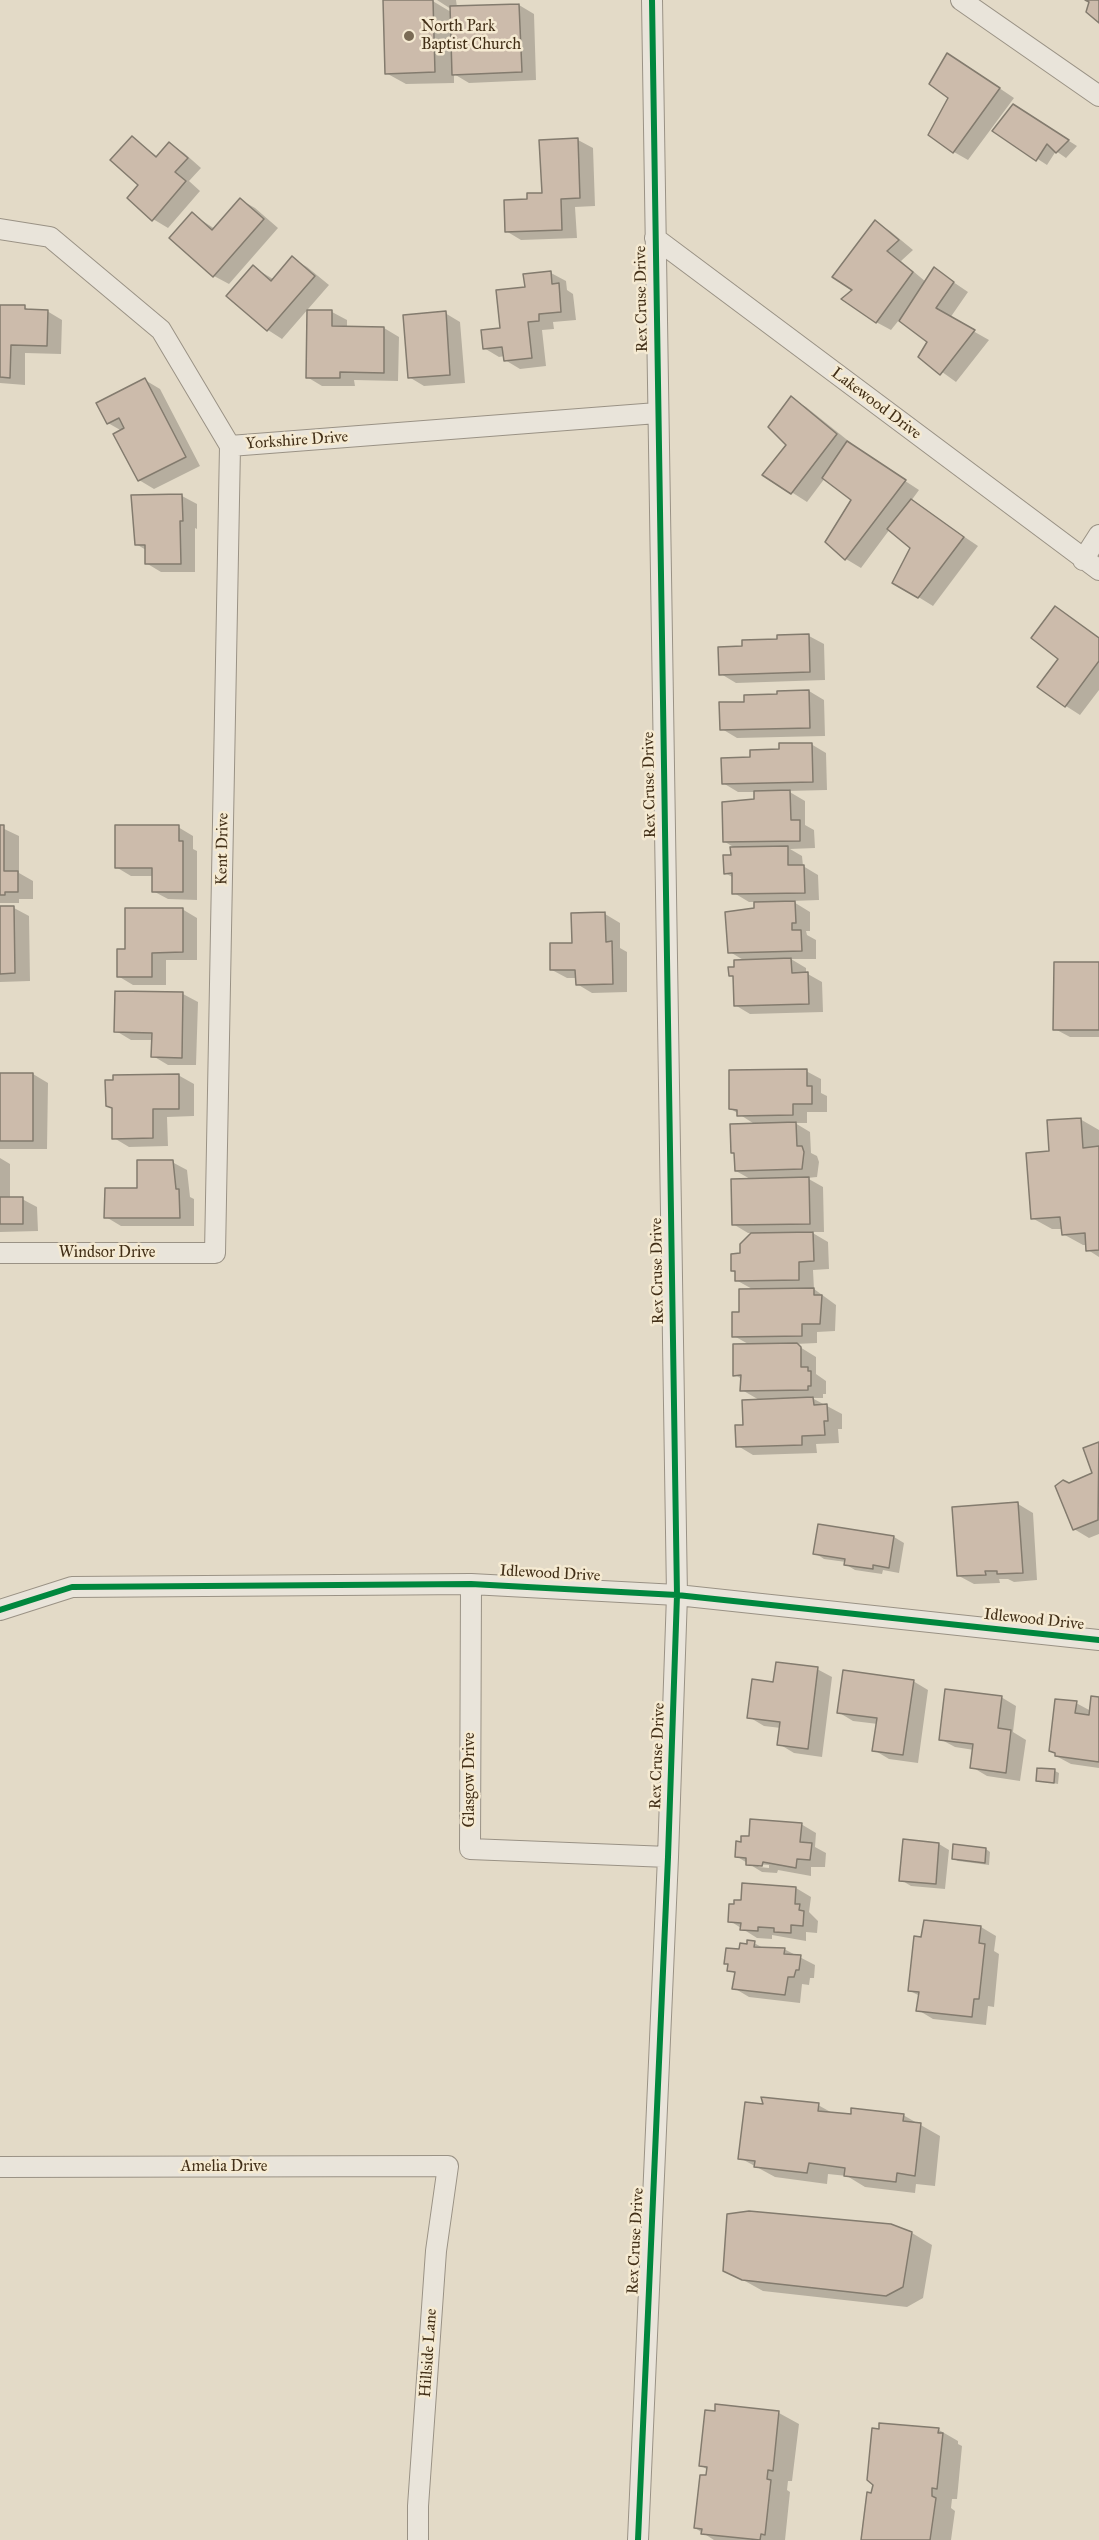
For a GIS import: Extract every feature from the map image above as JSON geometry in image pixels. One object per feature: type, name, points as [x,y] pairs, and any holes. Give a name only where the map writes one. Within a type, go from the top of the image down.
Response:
[{"type":"street","name":"Rex Cruse Drive","points":[[638,2540],[668,1857],[677,1595],[652,0]]},
{"type":"street","points":[[961,0],[1099,96]]},
{"type":"street","name":"Yorkshire Drive","points":[[0,229],[50,237],[161,330],[230,446],[657,413]]},
{"type":"street","name":"Lakewood Drive","points":[[654,237],[1091,565]]},
{"type":"street","name":"Kent Drive","points":[[215,1252],[230,446]]},
{"type":"street","points":[[1091,565],[1099,536]]},
{"type":"street","name":"Windsor Drive","points":[[0,1253],[215,1252]]},
{"type":"street","name":"Idlewood Drive","points":[[0,1610],[72,1587],[471,1584],[677,1595],[1099,1640]]},
{"type":"street","name":"Glasgow Drive","points":[[471,1584],[470,1849],[668,1857]]},
{"type":"street","name":"Amelia Drive","points":[[0,2167],[448,2166]]},
{"type":"street","name":"Hillside Lane","points":[[418,2540],[418,2506],[436,2251],[448,2166]]},
{"type":"building","name":"North Park Baptist Church","points":[[383,0],[433,0],[435,72],[385,74]]},
{"type":"building","points":[[1085,0],[1099,0],[1099,23],[1086,12],[1089,2]]},
{"type":"building","points":[[519,4],[522,72],[452,75],[450,6]]},
{"type":"building","points":[[947,53],[1000,88],[953,153],[928,135],[948,98],[929,84]]},
{"type":"building","points":[[1013,104],[1069,140],[1056,153],[1047,144],[1036,161],[992,131]]},
{"type":"building","points":[[132,136],[156,157],[169,142],[188,158],[175,172],[186,181],[152,221],[127,198],[138,185],[110,160]]},
{"type":"building","points":[[578,138],[580,198],[561,199],[562,230],[505,232],[504,200],[527,199],[527,193],[542,193],[539,140]]},
{"type":"building","points":[[240,198],[264,219],[213,277],[169,238],[192,212],[212,230]]},
{"type":"building","points":[[875,220],[899,240],[887,251],[913,272],[876,323],[841,299],[852,290],[832,277]]},
{"type":"building","points":[[292,256],[315,276],[267,331],[226,296],[253,265],[271,281]]},
{"type":"building","points":[[934,267],[954,282],[936,308],[975,330],[940,375],[918,357],[927,342],[899,321]]},
{"type":"building","points":[[551,271],[552,284],[559,283],[561,312],[539,314],[539,321],[528,322],[532,358],[504,361],[502,347],[483,349],[481,330],[500,328],[496,290],[525,287],[523,274]]},
{"type":"building","points":[[0,305],[25,305],[25,309],[48,310],[47,346],[11,345],[10,378],[0,377]]},
{"type":"building","points":[[307,310],[332,310],[332,326],[384,327],[384,373],[340,372],[340,378],[306,378]]},
{"type":"building","points":[[446,311],[450,375],[408,378],[403,315]]},
{"type":"building","points":[[145,378],[186,457],[138,481],[113,434],[124,428],[119,418],[107,424],[96,403]]},
{"type":"building","points":[[791,396],[837,434],[791,494],[762,475],[786,445],[768,427]]},
{"type":"building","points":[[847,441],[906,480],[845,560],[825,542],[851,500],[822,478]]},
{"type":"building","points":[[182,494],[181,564],[145,564],[145,545],[135,545],[131,495]]},
{"type":"building","points":[[911,499],[964,537],[918,598],[892,583],[910,548],[887,529]]},
{"type":"building","points":[[1055,606],[1099,638],[1099,661],[1065,707],[1037,687],[1058,659],[1031,638]]},
{"type":"building","points":[[809,634],[810,672],[719,675],[718,647],[742,646],[742,640],[777,639],[777,635]]},
{"type":"building","points":[[809,690],[810,728],[720,730],[719,702],[744,702],[744,695]]},
{"type":"building","points":[[779,743],[812,743],[813,782],[722,784],[721,758],[750,757],[750,750],[779,749]]},
{"type":"building","points":[[790,790],[791,820],[800,820],[800,841],[723,842],[722,802],[754,799],[754,791]]},
{"type":"building","points":[[0,825],[4,825],[4,871],[18,871],[18,892],[5,892],[5,895],[0,895]]},
{"type":"building","points":[[115,825],[179,825],[179,841],[183,841],[183,892],[152,892],[152,868],[115,868]]},
{"type":"building","points":[[788,846],[788,865],[804,865],[805,893],[732,894],[732,873],[724,874],[723,855],[731,855],[730,847]]},
{"type":"building","points":[[795,901],[796,923],[792,923],[792,930],[801,930],[802,951],[728,953],[725,912],[754,908],[754,902]]},
{"type":"building","points":[[0,906],[14,906],[15,973],[0,974]]},
{"type":"building","points":[[125,908],[183,908],[183,952],[152,953],[152,977],[117,977],[117,949],[125,949]]},
{"type":"building","points":[[605,912],[606,942],[612,941],[613,984],[576,985],[575,970],[550,970],[550,943],[572,943],[571,913]]},
{"type":"building","points":[[791,958],[792,973],[808,972],[809,1004],[734,1006],[733,976],[729,976],[728,967],[734,967],[734,960]]},
{"type":"building","points":[[1054,962],[1099,962],[1099,1030],[1053,1030]]},
{"type":"building","points":[[115,991],[183,992],[182,1058],[151,1057],[152,1033],[114,1032]]},
{"type":"building","points":[[807,1069],[807,1086],[812,1086],[812,1104],[793,1104],[793,1115],[737,1116],[737,1110],[729,1109],[729,1070]]},
{"type":"building","points":[[0,1073],[33,1073],[33,1141],[0,1141]]},
{"type":"building","points":[[179,1074],[179,1109],[153,1109],[153,1138],[112,1139],[112,1108],[106,1106],[105,1080],[113,1080],[113,1075]]},
{"type":"building","points":[[1081,1118],[1083,1148],[1099,1146],[1099,1250],[1086,1251],[1085,1233],[1062,1235],[1060,1217],[1031,1219],[1026,1153],[1049,1151],[1047,1120]]},
{"type":"building","points":[[796,1122],[797,1146],[802,1146],[804,1152],[802,1169],[735,1171],[734,1153],[731,1153],[730,1124]]},
{"type":"building","points":[[137,1160],[173,1160],[176,1189],[179,1189],[180,1218],[104,1218],[105,1188],[137,1188]]},
{"type":"building","points":[[809,1177],[810,1224],[732,1225],[731,1179]]},
{"type":"building","points":[[0,1197],[23,1197],[23,1224],[0,1224]]},
{"type":"building","points":[[813,1232],[814,1261],[799,1262],[799,1280],[735,1281],[735,1271],[731,1271],[731,1254],[740,1253],[740,1244],[751,1233]]},
{"type":"building","points":[[814,1288],[814,1295],[822,1295],[820,1324],[802,1324],[802,1336],[732,1337],[732,1312],[739,1312],[739,1289]]},
{"type":"building","points":[[797,1343],[801,1347],[801,1367],[808,1367],[808,1371],[811,1371],[811,1386],[808,1386],[808,1390],[740,1391],[741,1375],[733,1376],[733,1344]]},
{"type":"building","points":[[813,1397],[814,1405],[827,1404],[828,1421],[824,1421],[825,1435],[802,1436],[802,1445],[736,1447],[735,1425],[743,1425],[742,1400]]},
{"type":"building","points":[[1099,1442],[1098,1520],[1073,1530],[1055,1486],[1063,1480],[1069,1483],[1092,1473],[1083,1448]]},
{"type":"building","points":[[1018,1502],[1023,1573],[997,1574],[997,1571],[985,1571],[986,1575],[957,1576],[952,1507]]},
{"type":"building","points":[[818,1524],[894,1536],[889,1568],[873,1565],[873,1569],[844,1565],[845,1559],[813,1554]]},
{"type":"building","points":[[776,1662],[818,1667],[808,1749],[777,1745],[780,1722],[747,1718],[752,1679],[773,1682]]},
{"type":"building","points":[[843,1670],[914,1680],[903,1755],[872,1751],[877,1718],[837,1713]]},
{"type":"building","points":[[945,1689],[1002,1696],[998,1728],[1011,1730],[1006,1773],[970,1768],[973,1744],[939,1740]]},
{"type":"building","points":[[1091,1696],[1099,1697],[1099,1762],[1055,1756],[1055,1753],[1049,1751],[1055,1699],[1077,1701],[1075,1713],[1089,1715]]},
{"type":"building","points":[[1037,1768],[1055,1769],[1054,1783],[1036,1781]]},
{"type":"building","points":[[750,1819],[802,1823],[800,1842],[812,1843],[810,1860],[797,1859],[796,1868],[763,1862],[762,1866],[746,1865],[746,1858],[735,1857],[736,1841],[741,1842],[741,1836],[749,1836]]},
{"type":"building","points":[[903,1839],[939,1843],[936,1884],[899,1881]]},
{"type":"building","points":[[953,1844],[986,1848],[985,1863],[952,1859]]},
{"type":"building","points":[[742,1883],[796,1887],[795,1904],[800,1904],[799,1910],[804,1911],[803,1926],[791,1925],[791,1933],[774,1932],[774,1928],[758,1927],[758,1931],[740,1930],[741,1923],[728,1922],[729,1904],[734,1904],[734,1900],[741,1900]]},
{"type":"building","points":[[924,1920],[981,1926],[979,1943],[985,1944],[979,1999],[974,1999],[972,2017],[916,2011],[919,1992],[908,1991],[914,1936],[921,1937]]},
{"type":"building","points":[[747,1940],[755,1941],[754,1947],[785,1948],[784,1954],[801,1955],[799,1970],[796,1970],[794,1977],[788,1977],[785,1995],[732,1989],[735,1972],[727,1971],[728,1964],[724,1964],[726,1948],[739,1949],[740,1943],[747,1944]]},
{"type":"building","points":[[761,2097],[819,2103],[818,2111],[851,2114],[851,2108],[904,2114],[903,2121],[921,2123],[915,2176],[897,2173],[896,2182],[844,2176],[845,2168],[809,2163],[807,2173],[754,2167],[755,2161],[738,2159],[745,2102],[763,2104]]},
{"type":"building","points":[[749,2211],[891,2224],[912,2232],[903,2287],[886,2296],[742,2280],[723,2271],[727,2214]]},
{"type":"building","points":[[715,2404],[779,2411],[773,2471],[768,2470],[767,2479],[771,2480],[765,2535],[761,2534],[760,2540],[701,2534],[702,2529],[694,2528],[700,2475],[706,2475],[707,2467],[699,2466],[705,2410],[715,2411]]},
{"type":"building","points":[[879,2423],[939,2428],[938,2433],[943,2433],[937,2489],[932,2488],[932,2496],[936,2498],[930,2540],[861,2540],[867,2492],[871,2493],[873,2485],[867,2480],[872,2428],[879,2429]]},
{"type":"cycle path","points":[[638,2540],[668,1857],[677,1595],[652,0]]},
{"type":"cycle path","points":[[0,1610],[72,1587],[471,1584],[677,1595],[1099,1640]]},
{"type":"place","name":"North Park Baptist Church","points":[[409,36]]}]
